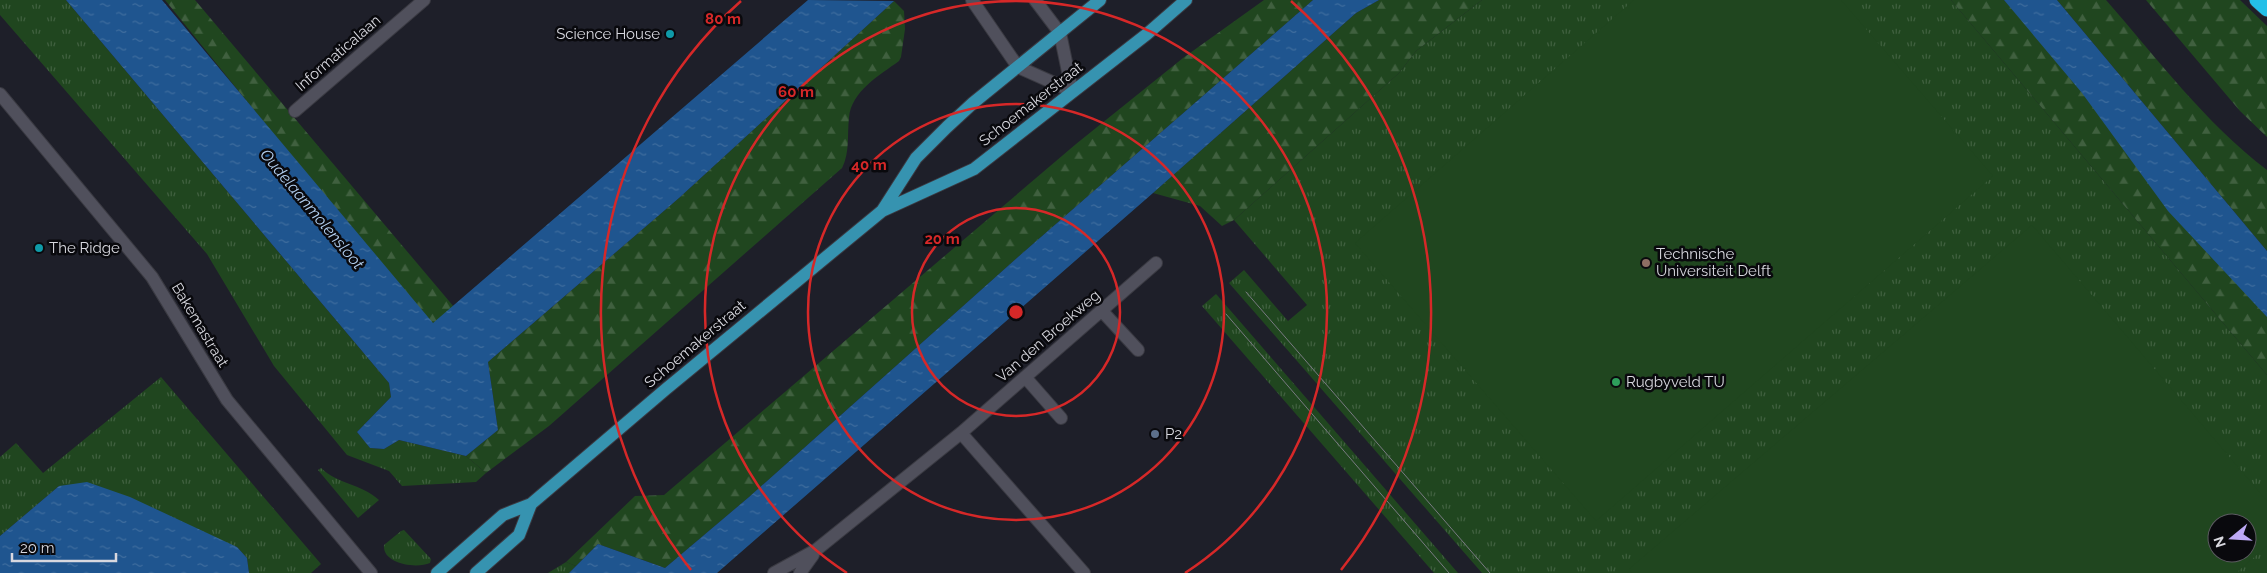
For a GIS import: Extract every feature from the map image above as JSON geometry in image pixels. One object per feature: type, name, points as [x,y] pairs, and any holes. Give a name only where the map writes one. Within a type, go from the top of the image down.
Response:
[{"type":"highway","points":[[2257,0],[2267,9]]},
{"type":"main road","name":"Schoemakerstraat","points":[[882,211],[916,158],[973,103],[1100,0]]},
{"type":"main road","name":"Schoemakerstraat","points":[[437,573],[503,515],[531,504],[666,389],[882,211],[974,169],[1147,34],[1186,0]]},
{"type":"main road","name":"Schoemakerstraat","points":[[476,573],[519,535],[531,504]]},
{"type":"street","name":"Informaticalaan","points":[[295,111],[424,0]]},
{"type":"street","points":[[972,0],[1018,67],[1072,92]]},
{"type":"street","points":[[1035,0],[1060,32],[1072,92]]},
{"type":"street","name":"Bakemastraat","points":[[0,94],[152,277],[227,400],[371,573]]},
{"type":"street","name":"Van den Broekweg","points":[[774,573],[816,550],[961,433],[1156,264]]},
{"type":"street","points":[[1102,311],[1138,350]]},
{"type":"street","points":[[1025,377],[1061,418]]},
{"type":"street","points":[[961,433],[1084,573]]},
{"type":"street","name":"Van den Broekweg","points":[[800,573],[816,550]]},
{"type":"green space","points":[[0,0],[66,0],[389,383],[391,397],[357,432],[370,448],[384,449],[399,440],[466,456],[486,473],[476,482],[402,486],[389,471],[347,455],[274,366],[207,254],[0,15]]},
{"type":"green space","points":[[165,0],[195,0],[465,320],[433,331]]},
{"type":"green space","points":[[1264,0],[1313,0],[1018,257],[749,497],[665,568],[598,544],[576,566],[566,562],[635,496],[664,495],[1076,144],[1183,58]]},
{"type":"green space","points":[[1379,0],[1482,0],[1416,51],[1399,73],[1234,220],[1222,226],[1200,206],[1153,193],[1356,13]]},
{"type":"green space","name":"Technische Universiteit Delft","points":[[1482,0],[1951,0],[2267,375],[2267,573],[1482,573],[1229,283],[1244,270],[1288,321],[1307,305],[1234,220],[1399,73],[1416,51]]},
{"type":"green space","name":"Rugbyveld TU","points":[[1634,0],[1841,0],[1993,176],[1596,521],[1355,243]]},
{"type":"green space","points":[[1951,0],[2004,0],[2027,25],[2267,316],[2267,375]]},
{"type":"green space","points":[[2057,0],[2106,0],[2202,111],[2244,152],[2267,170],[2267,251]]},
{"type":"green space","points":[[2146,0],[2240,0],[2267,26],[2267,137],[2240,111]]},
{"type":"green space","points":[[894,1],[904,11],[905,29],[901,57],[899,61],[875,78],[855,100],[849,118],[847,150],[842,168],[549,426],[486,473],[466,456],[498,430],[488,362],[679,198]]},
{"type":"green space","points":[[2032,225],[2267,501],[2267,546],[2257,555],[2257,513],[2207,513],[2207,563],[2247,563],[2236,573],[1632,573],[1629,569]]},
{"type":"green space","points":[[1216,294],[1458,573],[1434,573],[1202,306]]},
{"type":"green space","points":[[161,377],[321,564],[311,573],[249,573],[247,558],[237,547],[59,486],[0,536],[0,457],[16,443],[43,473]]},
{"type":"green space","points":[[321,468],[334,477],[365,490],[379,500],[358,518],[318,470]]},
{"type":"green space","points":[[404,530],[431,559],[430,563],[409,565],[394,561],[388,557],[384,545]]},
{"type":"green space","points":[[566,562],[576,566],[569,573],[548,573]]},
{"type":"water","name":"Oudelaanmolensloot","points":[[66,0],[162,0],[433,323],[808,0],[894,1],[679,198],[488,362],[498,430],[466,456],[399,440],[384,449],[370,448],[357,432],[391,397],[389,383]]},
{"type":"water","points":[[1313,0],[1379,0],[1356,13],[1153,193],[717,573],[569,573],[598,544],[665,568],[749,497],[1018,257]]},
{"type":"water","points":[[2004,0],[2057,0],[2267,251],[2267,317],[2168,211],[2082,93]]},
{"type":"water","points":[[87,482],[130,497],[237,547],[247,558],[249,573],[0,573],[0,536],[59,486]]},
{"type":"tram line","points":[[1246,292],[1490,573]]},
{"type":"tram line","points":[[1226,314],[1449,573]]},
{"type":"place","name":"Science House","points":[[670,34]]},
{"type":"place","name":"The Ridge","points":[[39,248]]},
{"type":"place","name":"Technische Universiteit Delft","points":[[1646,263]]},
{"type":"place","name":"Rugbyveld TU","points":[[1616,382]]},
{"type":"place","name":"P2","points":[[1155,434]]}]
